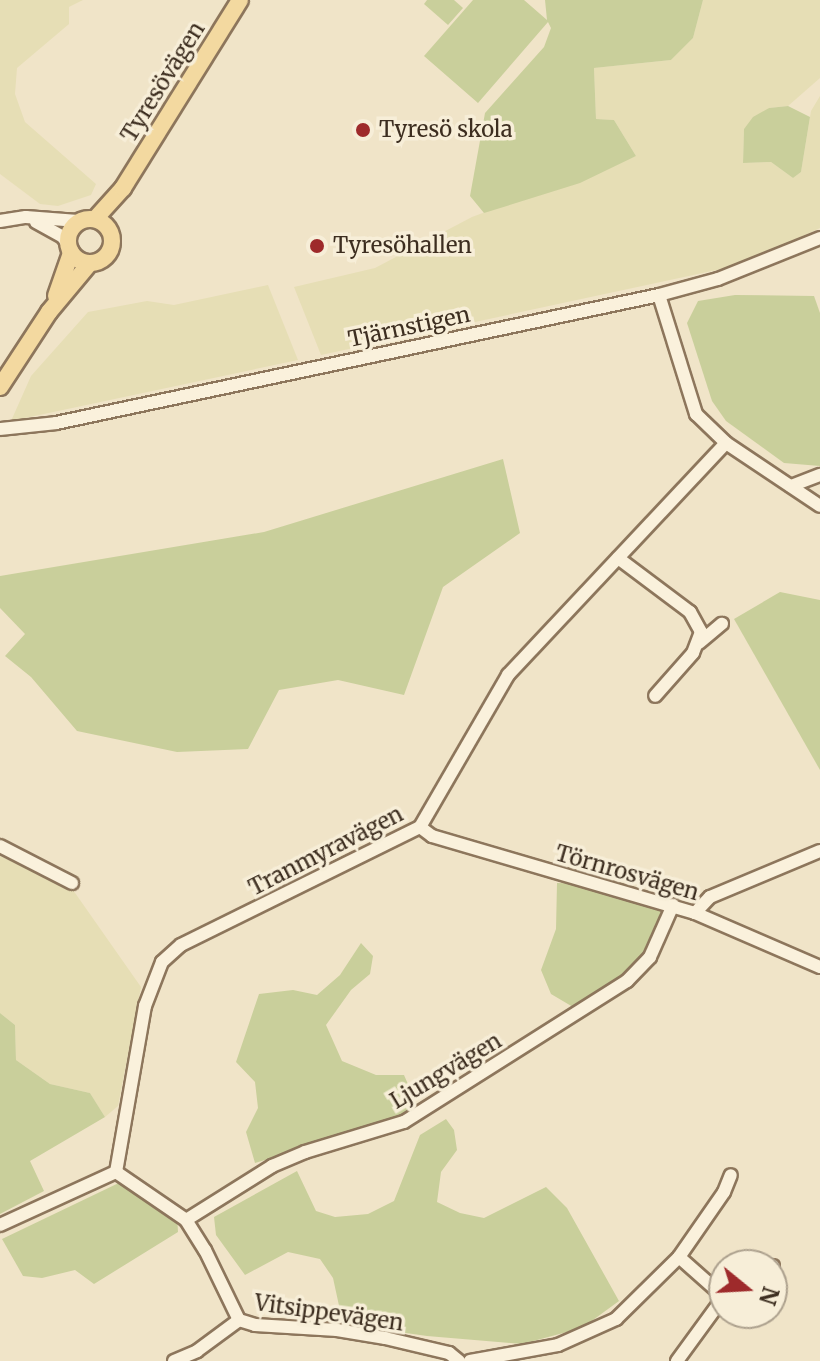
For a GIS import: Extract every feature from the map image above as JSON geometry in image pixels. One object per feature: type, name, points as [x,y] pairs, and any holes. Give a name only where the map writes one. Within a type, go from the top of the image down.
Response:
[{"type":"main road","name":"Tyresövägen","points":[[0,387],[49,312],[90,263],[109,253],[112,242],[110,230],[123,188],[240,0]]},
{"type":"main road","name":"Tyresövägen","points":[[49,312],[69,249],[70,230],[87,220],[123,188]]},
{"type":"main road","points":[[87,220],[110,230]]},
{"type":"main road","points":[[69,249],[78,260],[90,263]]},
{"type":"street","points":[[0,221],[26,217],[87,220]]},
{"type":"street","points":[[26,217],[52,230],[69,249]]},
{"type":"street","name":"Tjärnstigen","points":[[0,429],[56,423],[659,295],[718,279],[820,238]]},
{"type":"street","points":[[659,295],[689,400],[705,425],[726,443],[820,506]]},
{"type":"street","name":"Tranmyravägen","points":[[116,1172],[145,1006],[162,962],[181,945],[420,827],[508,675],[726,443]]},
{"type":"street","points":[[791,486],[820,475]]},
{"type":"street","points":[[618,558],[690,612],[701,632],[699,643]]},
{"type":"street","points":[[655,696],[699,643],[722,624]]},
{"type":"street","name":"Törnrosvägen","points":[[420,827],[432,836],[673,905],[820,967]]},
{"type":"street","points":[[2,846],[72,883]]},
{"type":"street","points":[[695,913],[710,897],[820,851]]},
{"type":"street","name":"Ljungvägen","points":[[186,1220],[272,1166],[305,1152],[404,1122],[457,1091],[627,981],[650,957],[673,905]]},
{"type":"street","points":[[0,1225],[116,1172],[186,1220],[239,1320],[197,1351],[174,1361]]},
{"type":"street","points":[[470,1361],[558,1345],[616,1319],[679,1257],[724,1192],[731,1175]]},
{"type":"street","points":[[679,1257],[708,1284]]},
{"type":"street","points":[[677,1361],[708,1319]]},
{"type":"street","name":"Vitsippevägen","points":[[239,1320],[255,1325],[337,1330],[385,1338],[449,1353],[459,1361]]},
{"type":"shaded area","points":[[0,0],[83,0],[69,7],[69,24],[17,68],[15,94],[25,122],[96,184],[91,195],[58,206],[40,204],[0,174]]},
{"type":"shaded area","points":[[703,0],[820,0],[820,78],[788,106],[769,108],[744,129],[743,163],[771,162],[793,178],[801,172],[811,111],[820,96],[820,228],[740,265],[321,355],[294,287],[375,268],[472,217],[636,156],[614,120],[596,119],[594,68],[671,60],[693,38]]},
{"type":"shaded area","points":[[268,285],[298,360],[11,421],[31,376],[88,312],[147,301],[174,305]]},
{"type":"shaded area","points":[[0,856],[73,890],[141,987],[118,1106],[105,1117],[90,1093],[50,1084],[16,1060],[15,1025],[0,1013]]},
{"type":"green space","points":[[427,0],[454,0],[463,8],[448,25],[424,4]]},
{"type":"green space","points":[[473,0],[524,0],[547,20],[545,0],[703,0],[693,38],[671,60],[594,68],[596,119],[614,120],[636,156],[580,183],[484,213],[470,196],[485,113],[544,47],[551,28],[548,22],[478,103],[424,56]]},
{"type":"green space","points":[[788,106],[810,117],[801,172],[793,178],[771,162],[743,163],[744,129],[753,117],[769,108]]},
{"type":"green space","points":[[735,295],[814,296],[820,313],[820,466],[784,463],[726,421],[712,401],[687,323],[698,301]]},
{"type":"green space","points":[[503,459],[520,533],[443,587],[404,695],[338,680],[279,690],[248,749],[177,752],[77,731],[31,677],[5,656],[25,634],[0,608],[0,576],[264,532]]},
{"type":"green space","points":[[780,592],[820,600],[820,770],[734,619]]},
{"type":"green space","points":[[557,883],[592,884],[665,905],[649,948],[627,974],[573,1007],[551,994],[541,970],[556,929]]},
{"type":"green space","points":[[361,943],[373,956],[370,974],[351,990],[326,1025],[342,1061],[376,1075],[404,1075],[417,1105],[398,1120],[255,1163],[246,1132],[258,1108],[255,1082],[236,1062],[259,994],[293,990],[317,995],[340,975]]},
{"type":"green space","points":[[0,1013],[15,1025],[16,1060],[50,1084],[90,1093],[105,1117],[30,1161],[44,1191],[0,1214]]},
{"type":"green space","points":[[446,1119],[454,1130],[457,1150],[441,1172],[437,1202],[460,1213],[484,1218],[546,1187],[567,1208],[619,1301],[582,1328],[522,1344],[427,1336],[343,1324],[333,1278],[320,1259],[288,1252],[245,1275],[216,1235],[214,1217],[297,1171],[316,1211],[335,1217],[368,1214],[394,1201],[420,1135]]},
{"type":"green space","points":[[125,1180],[157,1208],[177,1215],[178,1232],[94,1284],[75,1270],[42,1278],[23,1276],[2,1239]]},
{"type":"place","name":"Tyresö skola","points":[[363,130]]},
{"type":"place","name":"Tyresöhallen","points":[[317,246]]}]
